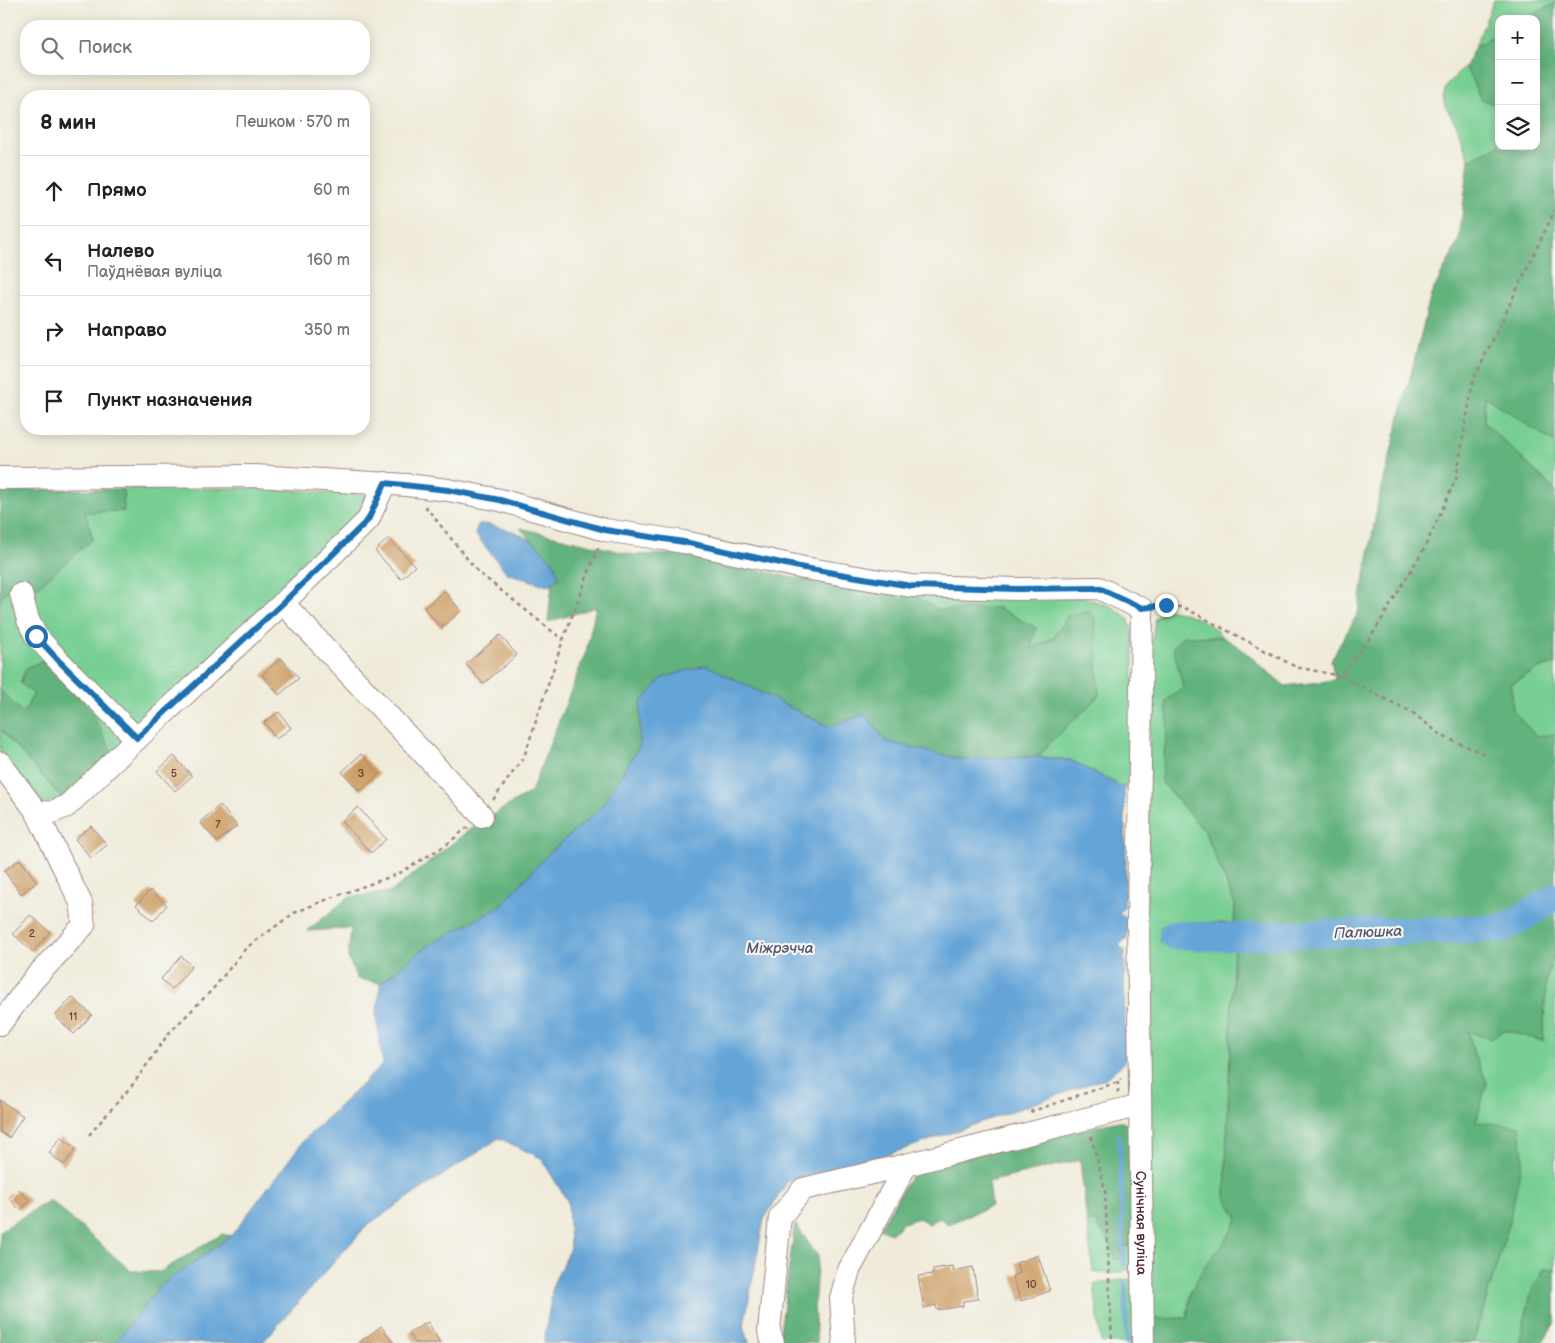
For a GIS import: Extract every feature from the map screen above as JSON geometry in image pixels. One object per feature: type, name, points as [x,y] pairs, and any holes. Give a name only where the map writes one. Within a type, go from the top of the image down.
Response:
[{"type":"street","points":[[0,478],[255,476],[407,485],[448,490],[500,500],[605,530],[684,542],[804,568],[911,586],[1017,589],[1099,588],[1142,608]]},
{"type":"street","points":[[36,811],[50,813],[67,806],[137,738],[283,603],[368,520],[385,483]]},
{"type":"street","points":[[20,594],[28,620],[36,636],[137,738]]},
{"type":"street","points":[[283,603],[482,816]]},
{"type":"street","name":"Сунічная вуліца","points":[[1142,608],[1138,920],[1143,1343]]},
{"type":"street","points":[[0,763],[36,811],[82,903],[84,925],[33,980],[0,1024]]},
{"type":"street","points":[[773,1343],[769,1331],[780,1217],[803,1189],[1087,1120],[1140,1105]]},
{"type":"street","points":[[844,1343],[841,1298],[849,1270],[906,1165]]},
{"type":"path","points":[[1341,676],[1374,632],[1424,549],[1456,479],[1473,380],[1555,210]]},
{"type":"path","points":[[407,485],[478,572],[563,640]]},
{"type":"path","points":[[88,1135],[134,1083],[169,1033],[212,990],[246,948],[294,913],[398,874],[446,845],[482,816],[524,757],[563,640],[605,530]]},
{"type":"path","points":[[1142,608],[1166,605],[1182,607],[1296,666],[1341,676],[1413,713],[1442,736],[1487,755]]},
{"type":"path","points":[[1027,1114],[1118,1082],[1123,1076]]},
{"type":"path","points":[[1087,1120],[1105,1190],[1112,1343]]},
{"type":"green space","points":[[1494,0],[1555,0],[1555,3],[1533,15],[1495,15],[1495,36],[1475,47]]},
{"type":"green space","points":[[1555,3],[1555,443],[1485,396],[1484,422],[1555,490],[1555,664],[1540,668],[1511,684],[1513,711],[1536,736],[1555,734],[1555,951],[1546,980],[1543,1041],[1504,1030],[1491,1039],[1468,1031],[1474,1055],[1487,1082],[1476,1122],[1520,1126],[1523,1157],[1508,1227],[1473,1343],[1153,1343],[1153,1319],[1187,1318],[1191,1291],[1206,1264],[1226,1241],[1238,1218],[1225,1196],[1235,904],[1205,832],[1161,781],[1168,723],[1166,701],[1183,687],[1173,647],[1183,636],[1223,637],[1239,647],[1285,686],[1335,680],[1331,660],[1358,613],[1378,503],[1431,295],[1459,240],[1469,160],[1495,147],[1495,150],[1540,150],[1540,15],[1533,15]]},
{"type":"green space","points":[[1495,36],[1495,104],[1481,99],[1465,66],[1475,47]]},
{"type":"green space","points":[[1465,66],[1481,99],[1495,104],[1495,147],[1469,160],[1457,126],[1445,106],[1443,96],[1447,85]]},
{"type":"green space","points":[[1485,395],[1555,443],[1555,490],[1484,423]]},
{"type":"green space","points":[[252,488],[369,495],[362,517],[112,752],[27,667],[20,683],[34,694],[23,713],[0,690],[0,596],[23,577],[34,590],[84,512],[123,511],[123,489]]},
{"type":"green space","points":[[123,489],[124,511],[85,512],[93,539],[34,590],[22,577],[1,596],[0,604],[0,490]]},
{"type":"green space","points":[[520,528],[634,555],[680,554],[844,588],[911,594],[940,610],[999,608],[1036,628],[1031,649],[1053,638],[1068,615],[1090,611],[1095,618],[1099,696],[1038,757],[960,759],[885,741],[865,714],[830,727],[705,665],[662,678],[641,703],[639,747],[599,810],[549,853],[500,906],[422,950],[381,983],[357,979],[348,957],[351,928],[307,931],[349,897],[391,892],[474,826],[531,792],[586,652],[596,607],[548,622],[554,565]]},
{"type":"green space","points":[[911,594],[1083,597],[1113,607],[1128,618],[1133,633],[1134,786],[1124,788],[1070,760],[1038,757],[1049,744],[1068,615],[1053,638],[1031,650],[999,608],[940,610]]},
{"type":"green space","points":[[1166,609],[1182,612],[1197,618],[1211,626],[1223,637],[1183,636],[1183,687],[1166,701],[1168,723],[1161,781],[1205,832],[1235,904],[1234,923],[1181,922],[1173,928],[1160,927],[1160,942],[1173,943],[1180,947],[1234,946],[1225,1196],[1238,1218],[1226,1241],[1206,1264],[1191,1291],[1187,1318],[1153,1319],[1146,924],[1151,649],[1155,618]]},
{"type":"green space","points":[[44,661],[90,710],[112,752],[62,798],[0,729],[0,690],[23,713],[34,694],[20,683],[27,667]]},
{"type":"green space","points":[[1555,664],[1555,734],[1536,737],[1513,711],[1511,684],[1540,668]]},
{"type":"green space","points":[[0,729],[62,798],[48,803],[38,802],[0,750]]},
{"type":"green space","points":[[1555,951],[1555,1270],[1544,1269],[1532,1290],[1519,1343],[1473,1343],[1508,1227],[1476,1122],[1487,1082],[1474,1055],[1468,1030],[1491,1039],[1504,1030],[1543,1041],[1546,980]]},
{"type":"green space","points":[[1114,1122],[1123,1122],[1130,1127],[1135,1245],[1121,1246],[1121,1259],[1115,1259],[1113,1248],[1094,1221],[1087,1223],[1080,1160],[988,1182],[991,1206],[948,1224],[940,1218],[929,1224],[919,1218],[903,1223],[892,1233],[879,1229],[910,1177],[919,1169]]},
{"type":"green space","points":[[50,1200],[131,1271],[160,1272],[222,1234],[231,1236],[160,1286],[115,1343],[0,1343],[0,1231]]},
{"type":"green space","points":[[1094,1221],[1113,1248],[1135,1245],[1135,1265],[1115,1273],[1093,1272],[1087,1223]]},
{"type":"green space","points":[[795,1224],[818,1256],[814,1307],[817,1343],[783,1343],[780,1332]]},
{"type":"green space","points":[[1544,1269],[1555,1270],[1555,1322],[1542,1343],[1519,1343],[1532,1290]]},
{"type":"green space","points":[[1130,1279],[1135,1283],[1136,1343],[1101,1343],[1094,1285]]},
{"type":"water","points":[[486,524],[516,532],[533,542],[554,562],[559,578],[547,586],[507,573],[475,534],[478,525]]},
{"type":"water","name":"Міжрэчча","points":[[706,665],[829,727],[865,714],[885,741],[960,759],[1038,757],[1070,760],[1124,788],[1126,859],[1124,908],[1119,913],[1127,918],[1127,938],[1119,945],[1124,950],[1125,1062],[1106,1078],[902,1150],[788,1181],[764,1219],[744,1325],[749,1343],[544,1343],[553,1285],[570,1248],[568,1202],[541,1158],[499,1138],[367,1225],[262,1343],[115,1343],[160,1286],[231,1236],[305,1139],[383,1064],[376,1016],[381,983],[422,950],[500,906],[549,853],[599,810],[639,747],[641,703],[662,678]]},
{"type":"water","points":[[1181,922],[1211,924],[1220,937],[1210,948],[1180,947],[1173,943],[1173,928]]},
{"type":"building","points":[[389,538],[415,566],[401,579],[375,551]]},
{"type":"building","points":[[444,591],[461,611],[441,628],[424,608]]},
{"type":"building","points":[[500,635],[517,655],[483,684],[466,664]]},
{"type":"building","points":[[281,658],[299,678],[279,695],[262,675]]},
{"type":"building","points":[[279,712],[291,728],[276,739],[264,722]]},
{"type":"building","points":[[361,754],[379,774],[360,791],[342,772]]},
{"type":"building","points":[[174,756],[192,776],[175,791],[157,771]]},
{"type":"building","points":[[220,805],[237,826],[217,842],[200,822]]},
{"type":"building","points":[[358,807],[386,839],[371,853],[342,821]]},
{"type":"building","points":[[91,826],[107,845],[91,858],[75,839]]},
{"type":"building","points":[[20,859],[37,882],[21,894],[4,871]]},
{"type":"building","points":[[150,890],[167,905],[153,921],[136,905]]},
{"type":"building","points":[[30,915],[50,932],[33,952],[13,934]]},
{"type":"building","points":[[181,956],[192,966],[172,989],[161,979]]},
{"type":"building","points":[[72,997],[92,1015],[74,1034],[55,1016]]},
{"type":"building","points":[[0,1100],[23,1116],[9,1138],[0,1132]]},
{"type":"building","points":[[61,1137],[76,1148],[64,1165],[49,1153]]},
{"type":"building","points":[[18,1189],[30,1201],[20,1210],[9,1198]]},
{"type":"building","points":[[1038,1255],[1050,1291],[1021,1301],[1012,1276],[1020,1273],[1016,1263]]},
{"type":"building","points":[[952,1266],[953,1271],[973,1267],[978,1299],[963,1301],[963,1306],[937,1310],[936,1305],[924,1308],[918,1276],[933,1274],[933,1269]]},
{"type":"building","points":[[428,1322],[440,1343],[415,1343],[409,1333]]},
{"type":"building","points":[[381,1326],[394,1343],[359,1343]]},
{"type":"waterway","name":"Палюшка","points":[[1173,935],[1220,937],[1505,928],[1555,897]]},
{"type":"waterway","points":[[1119,1135],[1124,1265]]},
{"type":"waterway","points":[[1125,1283],[1127,1343]]},
{"type":"route","points":[[36,636],[137,738],[283,603],[368,520],[385,483],[448,490],[500,500],[605,530],[684,542],[804,568],[911,586],[1017,589],[1099,588],[1142,608],[1166,605]]}]
